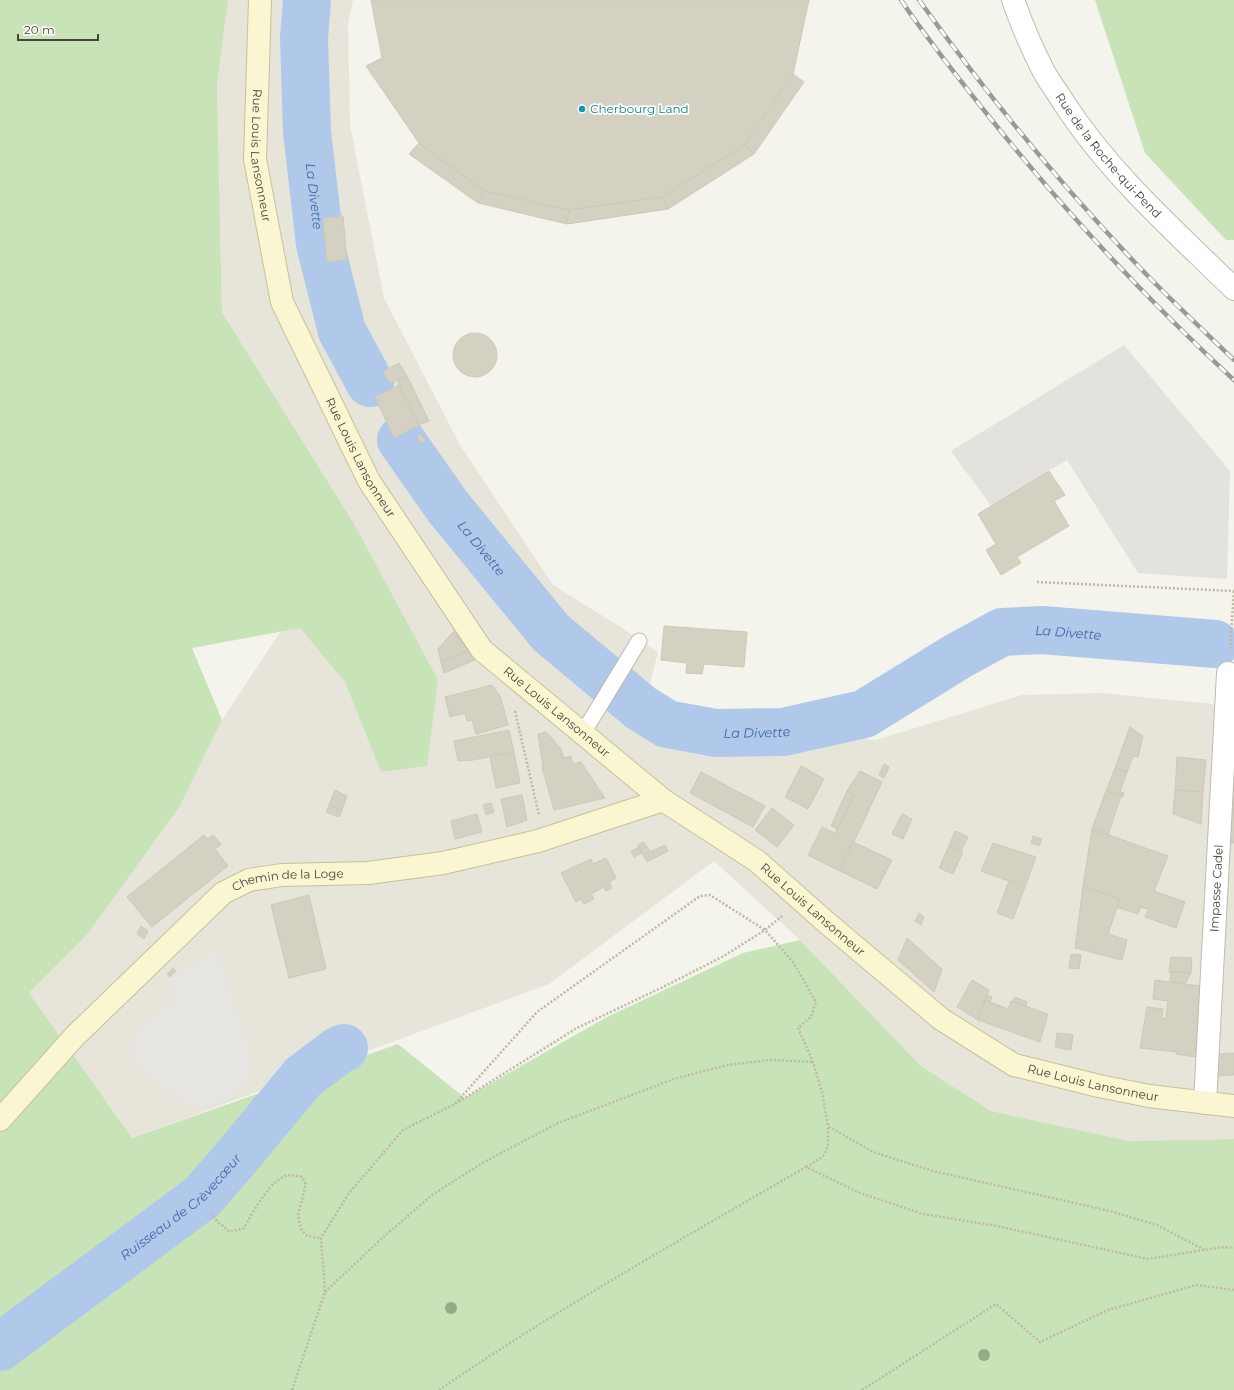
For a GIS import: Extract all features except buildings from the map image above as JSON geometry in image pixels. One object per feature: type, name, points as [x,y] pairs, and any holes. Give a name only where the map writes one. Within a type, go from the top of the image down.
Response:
[{"type":"main road","name":"Rue Louis Lansonneur","points":[[260,0],[255,160],[282,302],[369,481],[482,650],[663,800],[757,861],[827,923],[941,1019],[1014,1065],[1099,1086],[1149,1096],[1234,1106]]},
{"type":"main road","name":"Chemin de la Loge","points":[[0,1120],[75,1036],[223,893],[249,880],[282,875],[368,873],[436,864],[545,839],[663,800]]},
{"type":"street","name":"Rue de la Roche-qui-Pend","points":[[1013,0],[1023,28],[1045,74],[1076,122],[1141,199],[1234,289]]},
{"type":"street","name":"Impasse Cadel","points":[[1205,1103],[1228,673]]},
{"type":"lane","points":[[583,733],[639,641]]},
{"type":"path","points":[[1037,582],[1234,591],[1228,673]]},
{"type":"path","points":[[514,708],[545,839]]},
{"type":"path","points":[[439,1390],[480,1362],[581,1299],[822,1158],[828,1147],[828,1126],[822,1092],[813,1062],[798,1028],[811,1017],[816,1002],[793,962],[765,930],[710,895],[700,896],[537,1012],[455,1104]]},
{"type":"path","points":[[292,1390],[325,1292],[321,1238],[349,1193],[403,1130],[455,1104],[576,1028],[662,988],[715,960],[765,930]]},
{"type":"path","points":[[325,1292],[379,1240],[432,1195],[484,1162],[558,1123],[674,1080],[727,1065],[771,1060],[813,1062]]},
{"type":"path","points":[[828,1126],[873,1152],[933,1171],[1110,1211],[1157,1225],[1205,1250]]},
{"type":"path","points":[[806,1167],[860,1193],[924,1214],[997,1226],[1148,1259],[1223,1247],[1234,1248]]},
{"type":"path","points":[[211,1213],[218,1222],[230,1232],[244,1228],[266,1191],[279,1180],[288,1175],[302,1177],[306,1184],[298,1215],[301,1229],[307,1236],[321,1238]]},
{"type":"path","points":[[862,1390],[996,1304],[1040,1342],[1108,1310],[1196,1285],[1234,1290]]},
{"type":"shaded area","points":[[228,0],[353,0],[348,24],[350,125],[384,298],[460,445],[553,585],[658,652],[647,695],[752,724],[876,740],[1022,695],[1101,693],[1234,706],[1234,1139],[1130,1141],[991,1111],[921,1066],[800,940],[714,861],[549,984],[132,1138],[0,1008],[29,993],[87,935],[180,806],[222,720],[353,522],[222,312],[217,86]]},
{"type":"shaded area","points":[[1124,345],[1230,471],[1227,579],[1138,573],[1067,460],[991,506],[951,451]]},
{"type":"shaded area","points":[[217,951],[249,1050],[252,1069],[244,1089],[229,1099],[206,1106],[188,1103],[151,1079],[129,1048],[141,1023],[176,999],[170,977]]},
{"type":"green space","points":[[0,0],[228,0],[217,86],[222,312],[353,522],[438,680],[427,766],[381,772],[345,682],[300,628],[192,648],[222,720],[180,806],[87,935],[29,993],[132,1138],[398,1044],[465,1098],[605,1018],[743,953],[800,940],[921,1066],[991,1111],[1130,1141],[1234,1139],[1234,1390],[0,1390]]},
{"type":"green space","points":[[1095,0],[1234,0],[1234,240],[1226,240],[1145,153]]},
{"type":"waterway","name":"La Divette","points":[[307,0],[304,38],[307,132],[320,244],[342,331],[370,383]]},
{"type":"waterway","name":"La Divette","points":[[401,440],[448,507],[551,633],[641,708],[667,724],[716,733],[783,732],[864,714],[958,656],[1002,632],[1042,630],[1215,644]]},
{"type":"waterway","name":"Ruisseau de Crèvecœur","points":[[0,1347],[202,1197],[303,1077],[339,1050],[344,1048]]},
{"type":"railway","points":[[901,0],[949,66],[1039,177],[1133,281],[1234,380]]},
{"type":"railway","points":[[919,0],[999,106],[1056,175],[1156,284],[1234,360]]},
{"type":"place","name":"Cherbourg Land","points":[[582,109]]}]
